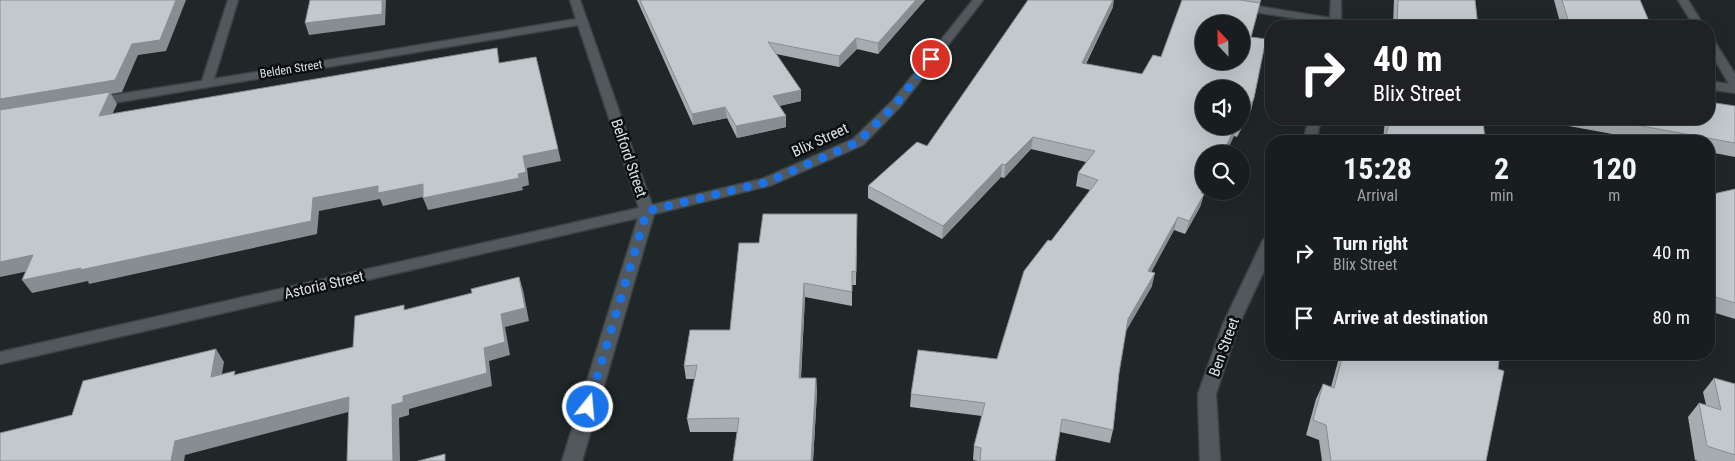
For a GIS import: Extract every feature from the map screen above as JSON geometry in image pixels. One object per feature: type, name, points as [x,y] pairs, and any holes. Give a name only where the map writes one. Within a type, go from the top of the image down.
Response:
[{"type":"street","points":[[207,83],[233,0]]},
{"type":"street","name":"Belford Street","points":[[572,461],[647,211],[575,0]]},
{"type":"street","name":"Blix Street","points":[[647,211],[767,182],[858,142],[896,104],[978,0]]},
{"type":"street","points":[[1200,0],[1312,20]]},
{"type":"street","points":[[1335,20],[1336,0]]},
{"type":"street","points":[[1683,0],[1696,20]]},
{"type":"street","name":"Belden Street","points":[[85,104],[582,21]]},
{"type":"street","points":[[1715,51],[1735,84]]},
{"type":"street","points":[[1715,86],[1735,89]]},
{"type":"street","name":"Astoria Street","points":[[0,358],[647,211]]},
{"type":"street","name":"Ben Street","points":[[1210,461],[1208,394],[1231,324],[1265,253]]},
{"type":"building","points":[[0,0],[176,0],[160,40],[132,44],[115,80],[0,99]]},
{"type":"building","points":[[310,0],[382,0],[382,14],[305,23]]},
{"type":"building","points":[[640,0],[916,0],[878,43],[856,38],[839,56],[768,42],[801,90],[773,96],[786,116],[736,126],[725,107],[692,114]]},
{"type":"building","points":[[1028,0],[1113,0],[1082,63],[1142,74],[1153,55],[1161,57],[1182,0],[1240,0],[1260,3],[1251,37],[1265,39],[1265,44],[1254,98],[1250,106],[1250,80],[1195,80],[1195,135],[1232,135],[1226,145],[1195,145],[1195,200],[1201,200],[1189,221],[1178,217],[1148,271],[1155,273],[1128,319],[1119,373],[1113,430],[1062,419],[1055,461],[980,461],[981,448],[974,446],[985,403],[911,394],[918,350],[997,359],[1024,271],[1048,240],[1051,241],[1098,180],[1078,173],[1095,151],[1033,137],[1005,165],[1002,164],[943,226],[868,186],[917,142],[927,146]]},
{"type":"building","points":[[1398,0],[1475,0],[1477,20],[1397,20]]},
{"type":"building","points":[[1562,0],[1640,0],[1648,20],[1568,20]]},
{"type":"building","points":[[497,48],[499,63],[536,57],[558,149],[523,156],[526,172],[518,174],[519,178],[423,198],[423,184],[378,193],[378,186],[313,198],[311,221],[80,270],[81,268],[22,280],[33,255],[0,262],[0,110],[110,92],[99,116]]},
{"type":"building","points":[[1715,103],[1735,106],[1735,143],[1715,139],[1715,135],[1691,135],[1636,125],[1715,125]]},
{"type":"building","points":[[1388,125],[1484,125],[1484,135],[1386,135]]},
{"type":"building","points":[[1735,189],[1735,303],[1715,297],[1715,194]]},
{"type":"building","points":[[763,214],[857,214],[856,272],[852,271],[852,292],[804,283],[799,378],[816,378],[811,461],[733,461],[739,418],[687,419],[697,365],[684,366],[690,330],[730,330],[739,243],[759,243]]},
{"type":"building","points":[[519,277],[525,308],[501,314],[505,342],[484,348],[487,373],[403,396],[403,402],[392,405],[393,461],[347,461],[349,397],[175,441],[171,461],[0,461],[0,433],[72,415],[83,381],[216,349],[211,377],[235,371],[234,375],[353,347],[355,316],[404,305],[404,310],[472,293],[471,289]]},
{"type":"building","points":[[1341,360],[1499,360],[1498,369],[1504,371],[1486,461],[1331,461],[1326,425],[1313,420],[1323,384],[1334,388]]},
{"type":"building","points":[[1714,378],[1735,384],[1735,455],[1707,446],[1699,403],[1721,410]]},
{"type":"building","points":[[445,454],[445,461],[418,461]]},
{"type":"route","points":[[588,407],[647,211],[767,182],[858,142],[896,104],[931,59]]}]
